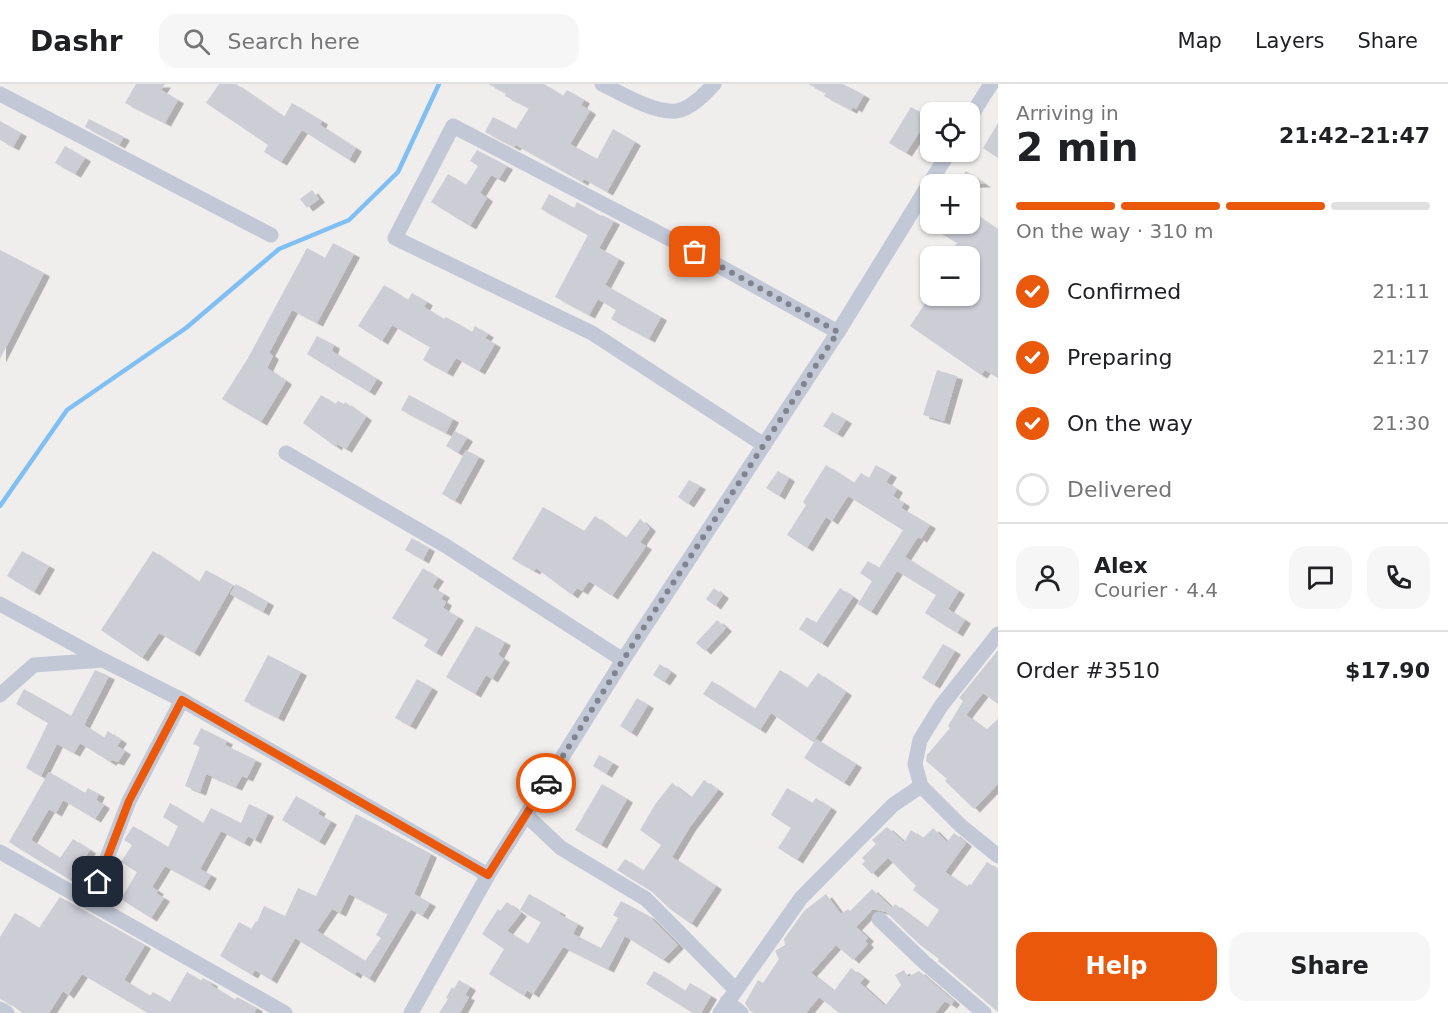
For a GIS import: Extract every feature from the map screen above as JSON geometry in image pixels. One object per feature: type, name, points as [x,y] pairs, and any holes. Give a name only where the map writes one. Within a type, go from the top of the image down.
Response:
[{"type":"street","points":[[602,84],[649,106],[677,111],[696,102],[714,84]]},
{"type":"street","points":[[980,102],[991,84]]},
{"type":"street","points":[[0,94],[271,235]]},
{"type":"street","points":[[764,445],[592,333],[395,238],[453,126],[674,241],[838,332]]},
{"type":"street","points":[[411,1013],[488,875],[623,660],[838,332],[943,162]]},
{"type":"street","points":[[286,453],[446,546],[623,660]]},
{"type":"street","points":[[0,604],[182,700],[488,875]]},
{"type":"street","points":[[998,634],[941,706],[920,740],[915,764],[921,786],[961,826],[998,856]]},
{"type":"street","points":[[0,696],[34,665],[103,660]]},
{"type":"street","points":[[90,902],[129,801],[182,700]]},
{"type":"street","points":[[728,1002],[801,898],[893,805],[921,786]]},
{"type":"street","points":[[526,815],[561,848],[646,899],[728,1002],[741,1013]]},
{"type":"street","points":[[0,852],[285,1013]]},
{"type":"street","points":[[879,919],[925,963],[984,1013]]},
{"type":"street","points":[[0,1008],[7,1013]]},
{"type":"building","points":[[136,84],[165,84],[161,90],[178,100],[165,123],[125,103]]},
{"type":"building","points":[[219,84],[236,84],[284,117],[292,103],[322,121],[320,125],[356,148],[349,160],[302,130],[281,162],[264,152],[268,145],[206,103]]},
{"type":"building","points":[[488,84],[544,84],[563,96],[567,90],[584,100],[581,105],[590,111],[570,144],[597,159],[613,129],[635,142],[607,192],[584,179],[582,182],[516,145],[514,147],[485,132],[493,117],[516,129],[529,108]]},
{"type":"building","points":[[808,84],[843,84],[864,95],[856,109],[853,107],[851,110],[824,96],[826,93]]},
{"type":"building","points":[[911,107],[920,112],[920,131],[906,153],[889,143]]},
{"type":"building","points":[[89,119],[124,137],[119,145],[85,127]]},
{"type":"building","points":[[0,121],[21,133],[13,147],[0,140]]},
{"type":"building","points":[[998,123],[998,158],[983,148]]},
{"type":"building","points":[[65,146],[85,158],[75,174],[55,163]]},
{"type":"building","points":[[477,150],[507,166],[499,179],[491,175],[480,193],[487,198],[470,226],[431,202],[448,174],[466,185],[478,166],[470,161]]},
{"type":"building","points":[[312,190],[319,199],[307,208],[300,199]]},
{"type":"building","points":[[549,194],[574,208],[577,202],[614,221],[599,248],[619,259],[605,285],[661,317],[649,339],[611,319],[616,310],[598,299],[589,315],[555,297],[588,235],[541,209]]},
{"type":"building","points":[[980,218],[998,230],[998,378],[985,370],[981,375],[910,326],[923,306],[980,306],[980,246],[955,246],[957,243],[942,234],[980,234]]},
{"type":"building","points":[[333,243],[354,254],[317,323],[292,310],[269,353],[273,356],[267,368],[286,381],[261,422],[222,399],[248,358],[307,248],[325,258]]},
{"type":"building","points":[[0,250],[44,273],[0,359]]},
{"type":"building","points":[[384,285],[408,300],[412,293],[427,302],[424,307],[444,319],[446,317],[472,332],[475,326],[488,334],[485,338],[495,344],[479,371],[456,358],[447,373],[423,360],[430,347],[392,325],[382,341],[358,326]]},
{"type":"building","points":[[317,336],[334,345],[332,351],[377,379],[369,392],[307,354]]},
{"type":"building","points":[[937,370],[957,376],[944,421],[923,415]]},
{"type":"building","points":[[321,395],[335,404],[338,401],[344,404],[345,402],[366,417],[346,449],[337,444],[336,447],[303,423]]},
{"type":"building","points":[[409,395],[453,419],[446,433],[401,410]]},
{"type":"building","points":[[832,412],[846,420],[837,434],[823,426]]},
{"type":"building","points":[[455,431],[467,438],[458,453],[446,446]]},
{"type":"building","points":[[466,450],[479,457],[455,501],[442,494]]},
{"type":"building","points":[[826,465],[854,483],[861,473],[869,478],[876,465],[891,474],[886,482],[897,489],[893,496],[904,503],[901,508],[930,525],[921,539],[918,537],[905,557],[959,591],[948,609],[965,620],[957,633],[925,613],[936,595],[897,571],[871,612],[858,604],[872,581],[860,573],[868,561],[879,568],[903,530],[848,496],[832,521],[826,517],[807,548],[787,535],[806,505],[803,502]]},
{"type":"building","points":[[778,471],[789,478],[779,496],[766,488]]},
{"type":"building","points":[[689,480],[700,486],[688,504],[678,497]]},
{"type":"building","points":[[543,507],[584,531],[595,516],[626,538],[640,519],[650,528],[641,541],[646,546],[612,596],[589,581],[582,591],[577,588],[572,595],[536,568],[534,571],[512,559]]},
{"type":"building","points":[[412,538],[429,548],[423,560],[405,550]]},
{"type":"building","points":[[22,551],[49,566],[34,592],[7,576]]},
{"type":"building","points":[[153,551],[199,582],[206,570],[233,585],[194,653],[159,633],[142,658],[101,630]]},
{"type":"building","points":[[423,568],[438,578],[432,587],[444,594],[441,599],[446,602],[443,608],[458,617],[436,653],[424,646],[428,639],[392,618]]},
{"type":"building","points":[[236,584],[268,602],[263,612],[230,594]]},
{"type":"building","points":[[714,588],[723,595],[715,606],[706,599]]},
{"type":"building","points":[[840,588],[853,597],[822,644],[799,629],[807,617],[816,623]]},
{"type":"building","points":[[717,620],[726,628],[705,651],[696,643]]},
{"type":"building","points":[[476,626],[505,642],[498,655],[504,659],[492,679],[486,675],[475,694],[446,677]]},
{"type":"building","points":[[943,644],[955,651],[934,685],[922,678]]},
{"type":"building","points":[[998,650],[998,704],[983,693],[966,715],[986,730],[998,719],[998,784],[974,809],[945,781],[947,779],[926,761],[927,755],[950,728],[948,726],[963,701],[959,698]]},
{"type":"building","points":[[268,655],[301,672],[278,718],[244,701]]},
{"type":"building","points":[[660,664],[671,672],[664,682],[653,675]]},
{"type":"building","points":[[95,670],[109,676],[84,725],[104,738],[108,731],[121,740],[117,746],[125,751],[118,762],[112,760],[110,762],[80,743],[74,753],[57,744],[41,776],[26,768],[48,723],[16,704],[24,689],[71,716]]},
{"type":"building","points":[[780,670],[807,688],[818,673],[846,692],[813,742],[771,713],[760,730],[703,694],[712,681],[755,709]]},
{"type":"building","points":[[417,679],[432,688],[410,726],[395,718]]},
{"type":"building","points":[[637,698],[648,705],[631,733],[620,726]]},
{"type":"building","points":[[201,728],[227,741],[225,745],[256,760],[247,778],[242,776],[236,787],[206,774],[200,792],[185,786],[200,747],[193,744]]},
{"type":"building","points":[[816,739],[856,764],[844,783],[804,758]]},
{"type":"building","points":[[599,755],[613,763],[606,774],[593,766]]},
{"type":"building","points":[[49,772],[85,793],[88,788],[99,794],[96,800],[104,805],[95,819],[63,800],[56,813],[49,809],[31,840],[60,858],[73,839],[90,850],[70,880],[9,842]]},
{"type":"building","points":[[704,780],[718,790],[690,827],[672,857],[716,886],[691,924],[651,891],[617,870],[625,859],[643,871],[661,845],[640,830],[656,803],[672,783],[691,798]]},
{"type":"building","points":[[602,784],[627,799],[601,845],[575,830]]},
{"type":"building","points":[[787,788],[812,803],[816,798],[831,808],[797,860],[778,848],[791,828],[771,815]]},
{"type":"building","points":[[296,796],[320,810],[318,814],[331,821],[319,842],[282,820]]},
{"type":"building","points":[[170,803],[203,823],[211,808],[241,823],[249,804],[268,813],[255,840],[248,836],[244,843],[221,831],[200,869],[211,875],[204,887],[165,866],[152,887],[164,898],[151,918],[121,899],[137,872],[121,862],[132,845],[124,840],[133,826],[168,847],[178,826],[163,817]]},
{"type":"building","points":[[356,814],[431,854],[414,894],[430,903],[422,916],[411,909],[369,979],[357,971],[355,975],[295,938],[271,980],[255,970],[252,975],[220,956],[239,922],[251,929],[264,906],[285,916],[298,888],[316,896]],"holes":[[[349,894],[388,914],[376,935],[381,938],[365,961],[317,931],[332,909],[340,913]]]},
{"type":"building","points":[[887,827],[904,842],[911,830],[923,838],[933,828],[947,842],[954,833],[966,843],[945,872],[967,887],[971,885],[987,862],[998,869],[998,1012],[938,961],[939,959],[919,944],[886,912],[873,909],[856,927],[868,938],[865,941],[868,944],[853,960],[836,945],[811,973],[834,991],[851,968],[864,978],[860,983],[885,1006],[901,985],[895,975],[904,970],[908,977],[919,971],[954,1001],[951,1005],[945,1001],[935,1013],[839,1013],[819,997],[806,1013],[754,1013],[750,1011],[745,1003],[758,980],[763,983],[779,959],[775,951],[785,945],[784,939],[804,911],[826,894],[841,914],[848,909],[850,911],[872,889],[892,908],[895,904],[927,928],[939,910],[913,890],[916,886],[888,858],[872,874],[862,864],[865,861],[862,858],[876,844],[872,840]]},
{"type":"building","points":[[529,894],[578,924],[573,934],[601,948],[618,918],[613,915],[621,901],[649,916],[678,945],[663,960],[625,936],[608,969],[563,947],[533,994],[527,990],[524,996],[489,974],[504,949],[482,934],[498,909],[500,911],[507,902],[521,913],[507,931],[528,944],[541,922],[520,910]]},
{"type":"building","points":[[60,897],[145,945],[124,980],[150,996],[153,992],[170,1002],[187,972],[201,981],[203,978],[212,983],[211,985],[235,1000],[237,997],[257,1008],[254,1013],[148,1013],[82,974],[68,995],[63,991],[49,1013],[22,1013],[0,999],[0,937],[15,913],[39,928]]},
{"type":"building","points":[[654,971],[685,991],[690,983],[711,996],[701,1013],[693,1013],[646,984]]},
{"type":"building","points":[[459,980],[470,987],[465,995],[469,997],[460,1013],[439,1013],[452,987],[454,989]]},
{"type":"waterway","points":[[0,506],[67,410],[186,328],[279,249],[349,220],[398,172],[439,84]]},
{"type":"way so far","points":[[546,783],[635,641],[838,332],[695,252]]},
{"type":"route","points":[[98,882],[129,801],[182,700],[488,875],[546,783]]}]
